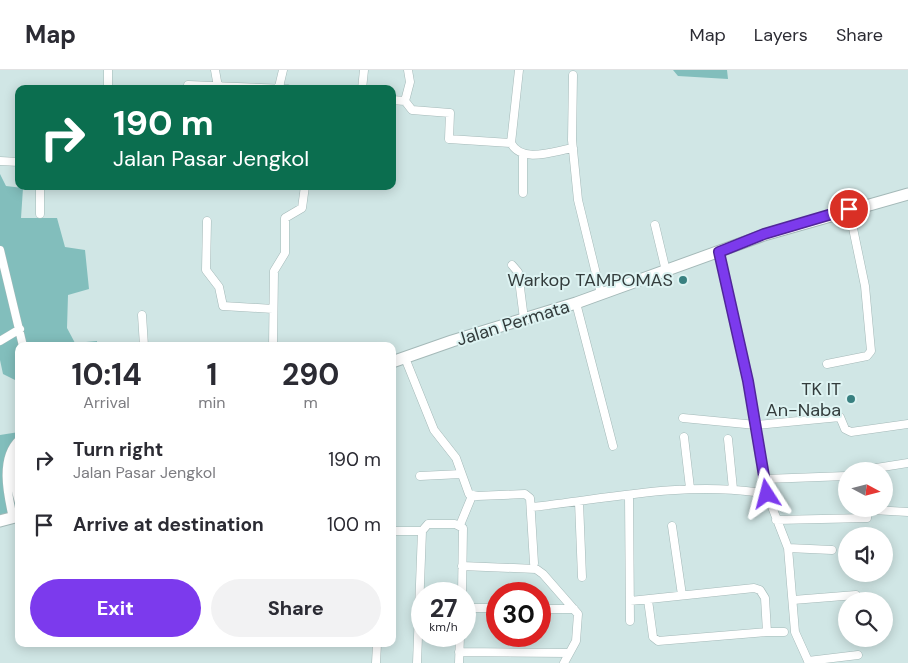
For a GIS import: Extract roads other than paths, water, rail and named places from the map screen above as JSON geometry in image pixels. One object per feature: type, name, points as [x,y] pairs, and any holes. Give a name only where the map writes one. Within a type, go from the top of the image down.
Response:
[{"type":"main road","name":"Jalan Permata","points":[[396,361],[576,303],[764,234],[908,194]]},
{"type":"main road","points":[[0,521],[15,517]]},
{"type":"street","points":[[108,70],[108,85]]},
{"type":"street","points":[[215,70],[218,85]]},
{"type":"street","points":[[279,85],[283,70]]},
{"type":"street","points":[[362,85],[364,70]]},
{"type":"street","points":[[408,70],[410,82],[405,101],[407,107],[412,110],[450,113],[449,135],[451,140],[511,143]]},
{"type":"street","points":[[519,70],[511,143],[515,150],[523,154],[573,148]]},
{"type":"street","points":[[572,75],[573,148],[578,200],[601,294]]},
{"type":"street","points":[[396,100],[405,101]]},
{"type":"street","points":[[523,154],[523,193]]},
{"type":"street","points":[[0,161],[15,162]]},
{"type":"street","points":[[40,190],[40,214]]},
{"type":"street","points":[[274,342],[274,268],[285,250],[285,218],[302,208],[304,190]]},
{"type":"street","points":[[827,364],[867,356],[871,351],[866,286],[849,209]]},
{"type":"street","points":[[207,221],[206,270],[218,287],[223,306],[273,309]]},
{"type":"street","points":[[655,225],[666,271]]},
{"type":"street","points":[[0,250],[23,342]]},
{"type":"street","points":[[719,252],[739,338],[756,425],[764,479],[776,520],[788,548],[795,632],[809,662],[858,655]]},
{"type":"street","points":[[512,265],[518,272],[524,319]]},
{"type":"street","points":[[576,303],[613,446]]},
{"type":"street","points":[[142,315],[144,342]]},
{"type":"street","points":[[0,341],[20,329]]},
{"type":"street","points":[[405,358],[434,430],[456,458],[466,491],[472,496],[525,494],[530,498],[534,563]]},
{"type":"street","points":[[683,418],[756,425],[840,417],[845,429],[851,432],[908,424]]},
{"type":"street","points":[[684,437],[690,488]]},
{"type":"street","points":[[728,439],[733,489]]},
{"type":"street","points":[[15,443],[8,448],[4,462],[4,477],[15,514]]},
{"type":"street","points":[[15,458],[13,467],[15,479]]},
{"type":"street","points":[[893,465],[908,463]]},
{"type":"street","points":[[420,476],[461,474]]},
{"type":"street","points":[[764,479],[838,476]]},
{"type":"street","points":[[532,507],[690,488],[733,489],[754,492]]},
{"type":"street","points":[[462,582],[463,532],[460,525],[472,496]]},
{"type":"street","points":[[629,496],[630,621]]},
{"type":"street","points":[[580,502],[582,577]]},
{"type":"street","points":[[893,511],[908,512]]},
{"type":"street","points":[[776,520],[867,518]]},
{"type":"street","points":[[417,663],[422,532],[428,524],[460,525]]},
{"type":"street","points":[[672,526],[682,595]]},
{"type":"street","points":[[396,531],[422,532]]},
{"type":"street","points":[[788,548],[832,550]]},
{"type":"street","points":[[462,566],[536,568],[574,609],[579,620],[576,640],[564,663]]},
{"type":"street","points":[[630,601],[754,588],[760,590],[765,598],[768,632]]},
{"type":"street","points":[[793,600],[838,596]]},
{"type":"street","points":[[648,600],[654,637],[658,641],[784,632]]},
{"type":"street","points":[[551,609],[574,609]]},
{"type":"street","points":[[376,663],[377,647]]},
{"type":"street","points":[[459,647],[459,663]]},
{"type":"street","points":[[459,652],[569,653]]},
{"type":"place","name":"Warkop TAMPOMAS","points":[[683,280]]},
{"type":"place","name":"TK IT An-Naba","points":[[851,399]]}]
